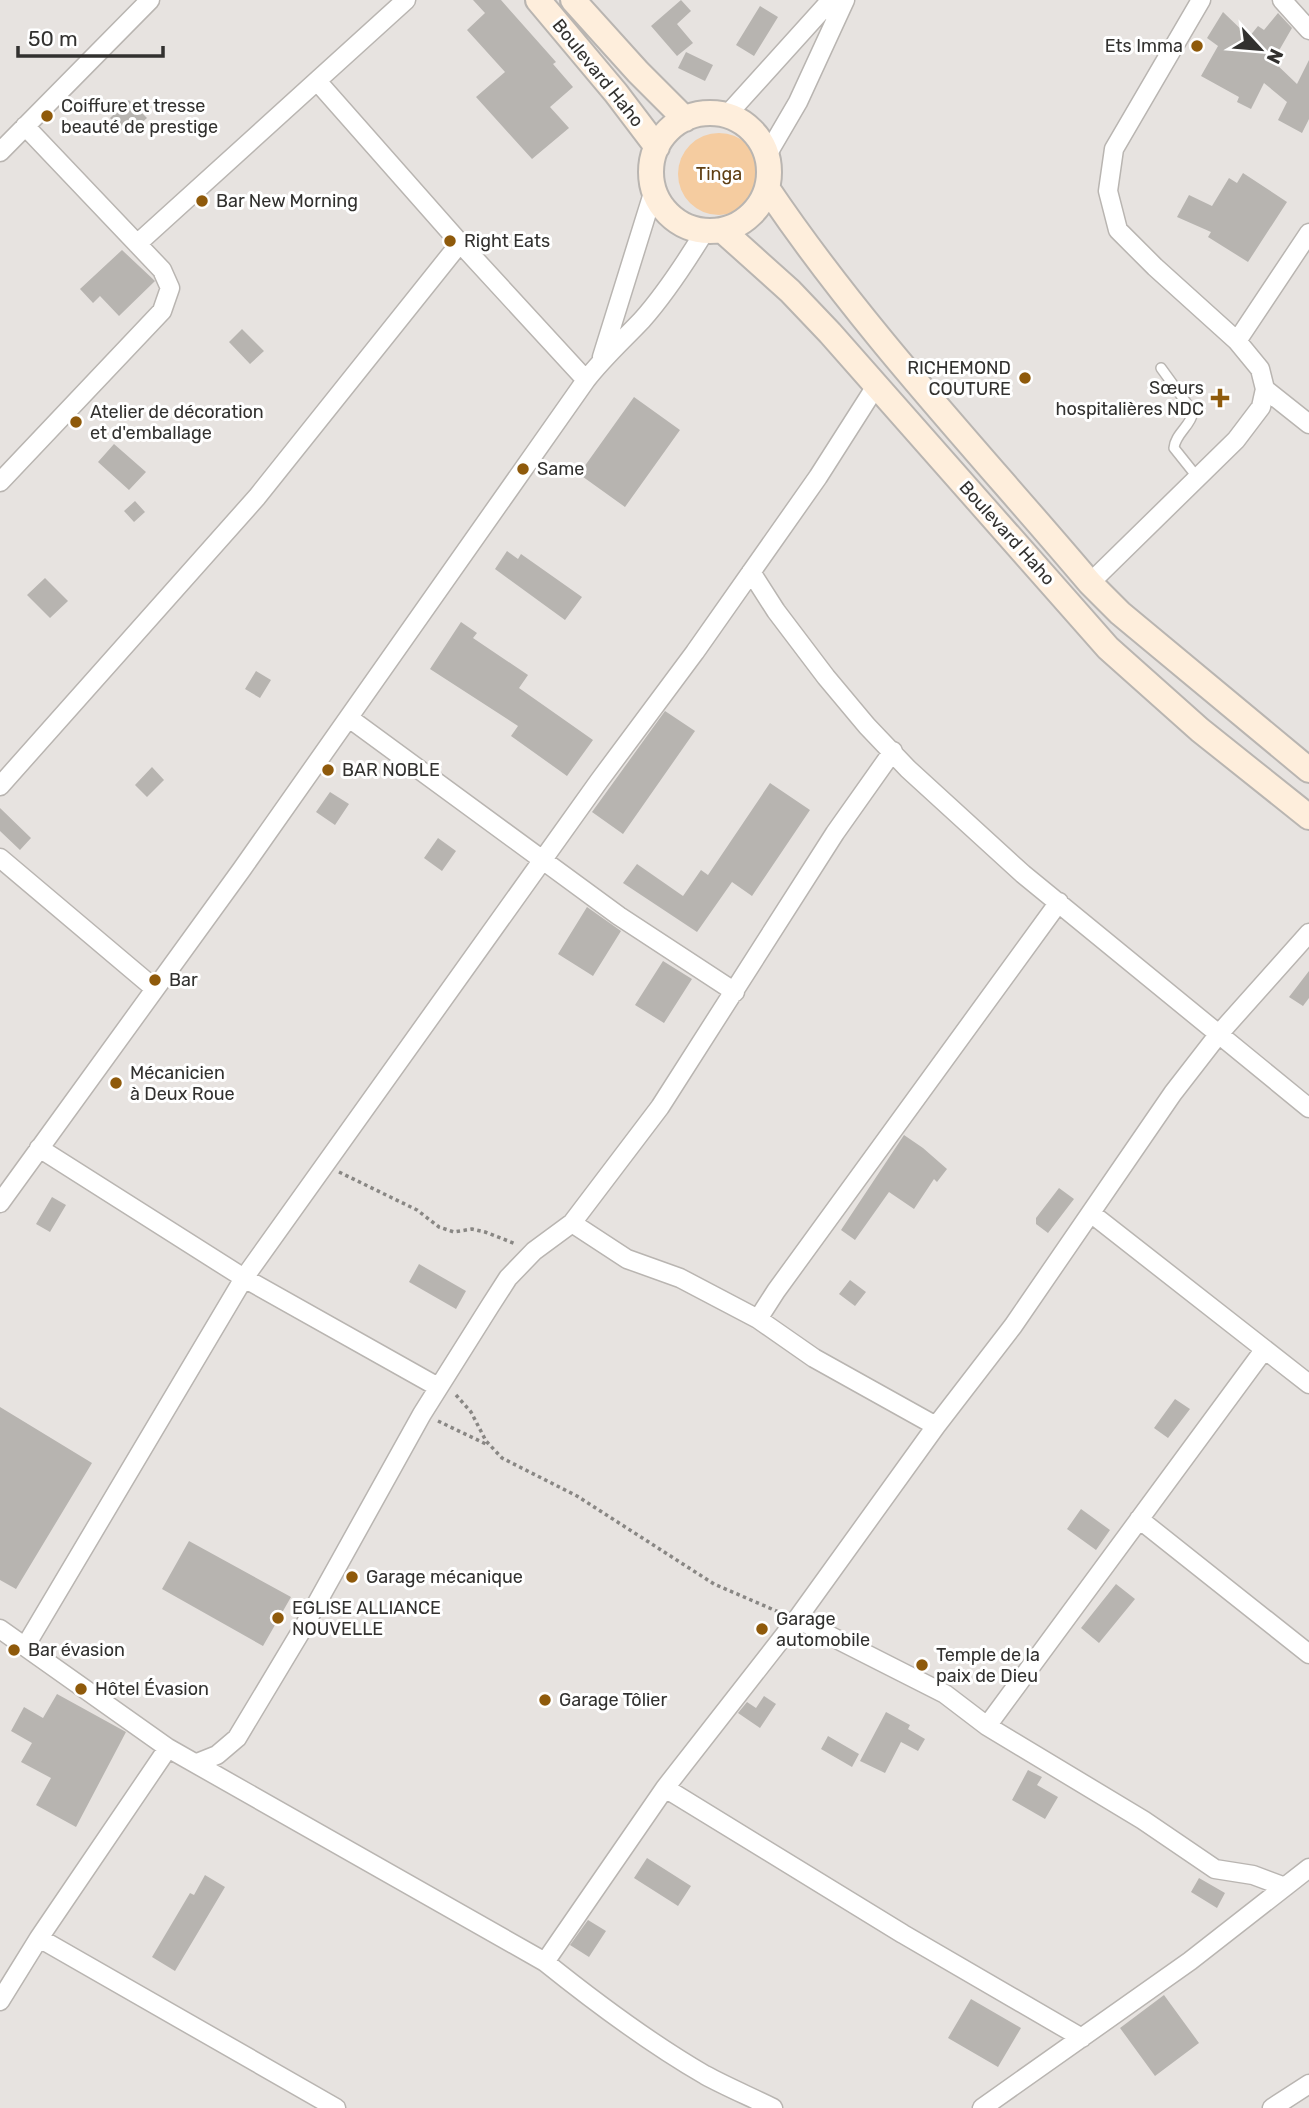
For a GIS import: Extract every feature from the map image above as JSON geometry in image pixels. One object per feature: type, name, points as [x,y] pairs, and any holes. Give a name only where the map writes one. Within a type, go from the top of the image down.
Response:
[{"type":"main road","name":"Boulevard Haho","points":[[538,0],[616,93],[657,147]]},
{"type":"main road","name":"Boulevard Haho","points":[[573,0],[685,119]]},
{"type":"main road","points":[[708,113],[727,115],[756,134],[767,156],[769,177],[761,203],[737,225],[714,231],[683,225],[665,211],[654,190],[651,175],[657,147],[668,131],[685,119],[708,113]]},
{"type":"main road","name":"Boulevard Haho","points":[[767,188],[803,241],[892,353],[1090,583],[1120,612],[1309,770]]},
{"type":"main road","name":"Boulevard Haho","points":[[714,231],[790,290],[1108,648],[1200,730],[1309,817]]},
{"type":"street","points":[[0,152],[149,0]]},
{"type":"street","points":[[136,244],[406,0]]},
{"type":"street","points":[[727,115],[831,0]]},
{"type":"street","points":[[767,156],[798,102],[845,0]]},
{"type":"street","points":[[1090,583],[1236,440],[1261,407],[1265,389],[1260,369],[1237,341],[1118,230],[1108,191],[1114,149],[1202,0]]},
{"type":"street","points":[[1282,0],[1309,30]]},
{"type":"street","points":[[317,81],[586,380]]},
{"type":"street","points":[[0,482],[162,311],[170,288],[162,270],[25,126]]},
{"type":"street","points":[[601,361],[654,190]]},
{"type":"street","points":[[0,1203],[349,718],[586,380],[642,320],[714,231]]},
{"type":"street","points":[[1237,341],[1309,233]]},
{"type":"street","points":[[0,786],[257,497],[460,243]]},
{"type":"street","points":[[26,1645],[244,1278],[751,572],[818,477],[876,386]]},
{"type":"street","points":[[1265,389],[1309,424]]},
{"type":"street","points":[[751,572],[776,611],[826,677],[908,769],[1023,874],[1309,1108]]},
{"type":"street","points":[[349,718],[619,916],[735,992]]},
{"type":"street","points":[[197,1763],[217,1755],[237,1738],[257,1709],[422,1414],[508,1278],[534,1251],[572,1223],[660,1107],[835,833],[893,751]]},
{"type":"street","points":[[3,868],[154,988]]},
{"type":"street","points":[[758,1319],[1059,902]]},
{"type":"street","points":[[545,1962],[665,1788],[797,1619],[936,1426],[1013,1326],[1173,1093],[1218,1035],[1309,933]]},
{"type":"street","points":[[39,1148],[244,1278],[438,1387]]},
{"type":"street","points":[[1092,1213],[1309,1384]]},
{"type":"street","points":[[572,1223],[627,1259],[680,1278],[758,1319],[814,1359],[936,1426]]},
{"type":"street","points":[[987,1726],[1264,1350]]},
{"type":"street","points":[[1139,1519],[1309,1654]]},
{"type":"street","points":[[797,1619],[945,1695],[987,1726],[1143,1820],[1214,1869],[1253,1875],[1284,1887]]},
{"type":"street","points":[[0,1629],[168,1748],[545,1962],[654,2044],[707,2076],[773,2108]]},
{"type":"street","points":[[0,2001],[39,1937],[168,1748]]},
{"type":"street","points":[[665,1788],[903,1934],[1082,2038]]},
{"type":"street","points":[[982,2108],[1190,1961],[1309,1868]]},
{"type":"street","points":[[39,1937],[336,2108]]},
{"type":"street","points":[[1272,2108],[1309,2084]]},
{"type":"lane","points":[[1161,368],[1194,412],[1174,443],[1174,448],[1198,478]]},
{"type":"path","points":[[325,1164],[417,1210],[439,1227],[454,1232],[472,1229],[485,1232],[534,1251]]},
{"type":"path","points":[[438,1387],[457,1396],[471,1412],[486,1441],[502,1458],[577,1496],[714,1584],[797,1619]]},
{"type":"path","points":[[422,1414],[493,1448]]},
{"type":"green space","name":"Tinga","points":[[719,133],[735,136],[748,145],[757,158],[760,174],[757,190],[748,203],[735,212],[719,215],[703,212],[690,203],[681,190],[678,174],[681,158],[690,145],[703,136]]},
{"type":"building","points":[[473,0],[501,0],[556,62],[553,64],[573,87],[550,107],[569,128],[532,159],[476,97],[505,72],[467,30],[485,13]]},
{"type":"building","points":[[681,0],[691,11],[677,24],[693,43],[677,56],[651,26]]},
{"type":"building","points":[[760,6],[778,17],[754,56],[736,45]]},
{"type":"building","points":[[1223,12],[1249,37],[1258,26],[1264,30],[1278,13],[1292,28],[1273,61],[1297,84],[1309,60],[1309,119],[1302,133],[1278,120],[1287,102],[1264,83],[1251,109],[1237,102],[1239,97],[1201,76],[1218,46],[1207,38]]},
{"type":"building","points":[[686,52],[713,65],[705,81],[678,68]]},
{"type":"building","points":[[129,100],[147,118],[127,136],[110,118]]},
{"type":"building","points":[[1243,173],[1287,202],[1248,262],[1208,237],[1211,232],[1177,217],[1189,195],[1212,206],[1229,178],[1237,183]]},
{"type":"building","points":[[122,250],[155,281],[119,316],[100,296],[93,303],[80,289]]},
{"type":"building","points":[[242,329],[264,351],[250,364],[229,342]]},
{"type":"building","points":[[634,397],[680,430],[625,507],[579,474]]},
{"type":"building","points":[[114,444],[146,472],[129,490],[98,462]]},
{"type":"building","points":[[135,501],[145,512],[134,522],[124,511]]},
{"type":"building","points":[[507,551],[518,559],[521,554],[582,597],[565,620],[495,569]]},
{"type":"building","points":[[45,578],[68,601],[50,618],[27,595]]},
{"type":"building","points":[[461,622],[477,633],[473,638],[528,675],[519,688],[593,740],[567,776],[511,736],[518,726],[430,669]]},
{"type":"building","points":[[256,671],[271,680],[260,698],[245,689]]},
{"type":"building","points":[[665,711],[695,731],[623,834],[592,812]]},
{"type":"building","points":[[152,767],[164,780],[147,797],[135,785]]},
{"type":"building","points":[[770,783],[810,810],[752,896],[732,882],[697,932],[623,883],[637,864],[683,896],[701,870],[708,875]]},
{"type":"building","points":[[330,792],[349,804],[335,825],[316,812]]},
{"type":"building","points":[[0,808],[31,838],[20,850],[0,831]]},
{"type":"building","points":[[438,838],[456,851],[442,871],[424,858]]},
{"type":"building","points":[[587,907],[621,931],[593,976],[558,954]]},
{"type":"building","points":[[663,961],[692,979],[664,1023],[635,1005]]},
{"type":"building","points":[[1309,971],[1309,998],[1303,1006],[1289,997]]},
{"type":"building","points":[[904,1135],[947,1169],[937,1182],[934,1179],[914,1209],[889,1192],[855,1240],[841,1230]]},
{"type":"building","points":[[1059,1188],[1074,1199],[1048,1233],[1036,1224],[1036,1218]]},
{"type":"building","points":[[52,1197],[66,1205],[50,1232],[36,1224]]},
{"type":"building","points":[[419,1264],[466,1291],[456,1309],[409,1282]]},
{"type":"building","points":[[850,1280],[866,1292],[855,1306],[839,1294]]},
{"type":"building","points":[[1175,1399],[1190,1409],[1168,1438],[1154,1428]]},
{"type":"building","points":[[0,1407],[92,1463],[16,1589],[0,1580]]},
{"type":"building","points":[[1081,1509],[1110,1530],[1096,1550],[1067,1529]]},
{"type":"building","points":[[189,1541],[291,1597],[263,1646],[162,1589]]},
{"type":"building","points":[[1116,1584],[1135,1599],[1099,1643],[1081,1628]]},
{"type":"building","points":[[57,1694],[126,1732],[76,1827],[36,1805],[51,1778],[21,1762],[32,1743],[11,1731],[24,1707],[43,1718]]},
{"type":"building","points":[[764,1696],[776,1704],[760,1728],[738,1713],[747,1702],[756,1708]]},
{"type":"building","points":[[886,1712],[910,1725],[908,1729],[925,1739],[918,1751],[901,1742],[885,1773],[860,1761]]},
{"type":"building","points":[[828,1736],[859,1754],[852,1767],[821,1749]]},
{"type":"building","points":[[1028,1770],[1042,1777],[1037,1785],[1058,1797],[1045,1819],[1012,1800]]},
{"type":"building","points":[[647,1858],[691,1886],[678,1906],[634,1878]]},
{"type":"building","points":[[205,1875],[225,1887],[175,1971],[152,1957],[190,1893],[194,1895]]},
{"type":"building","points":[[1199,1878],[1225,1893],[1217,1908],[1191,1892]]},
{"type":"building","points":[[588,1920],[606,1931],[589,1957],[570,1945]]},
{"type":"building","points":[[1164,1995],[1199,2043],[1155,2076],[1120,2028]]},
{"type":"building","points":[[971,1999],[1021,2028],[998,2067],[948,2038]]},
{"type":"place","name":"Ets Imma","points":[[1197,46]]},
{"type":"place","name":"Coiffure et tresse beauté de prestige","points":[[47,116]]},
{"type":"place","name":"Bar New Morning","points":[[202,201]]},
{"type":"place","name":"Right Eats","points":[[450,241]]},
{"type":"place","name":"RICHEMOND COUTURE","points":[[1025,378]]},
{"type":"place","name":"Sœurs hospitalières NDC","points":[[1220,398]]},
{"type":"place","name":"Atelier de décoration et d'emballage","points":[[76,422]]},
{"type":"place","name":"Same","points":[[523,469]]},
{"type":"place","name":"BAR NOBLE","points":[[328,770]]},
{"type":"place","name":"Bar","points":[[155,980]]},
{"type":"place","name":"Mécanicien à Deux Roue","points":[[116,1083]]},
{"type":"place","name":"Garage mécanique","points":[[352,1577]]},
{"type":"place","name":"EGLISE ALLIANCE NOUVELLE","points":[[278,1618]]},
{"type":"place","name":"Garage automobile","points":[[762,1629]]},
{"type":"place","name":"Bar évasion","points":[[14,1650]]},
{"type":"place","name":"Temple de la paix de Dieu","points":[[922,1665]]},
{"type":"place","name":"Hôtel Évasion","points":[[81,1689]]},
{"type":"place","name":"Garage Tôlier","points":[[545,1700]]}]
